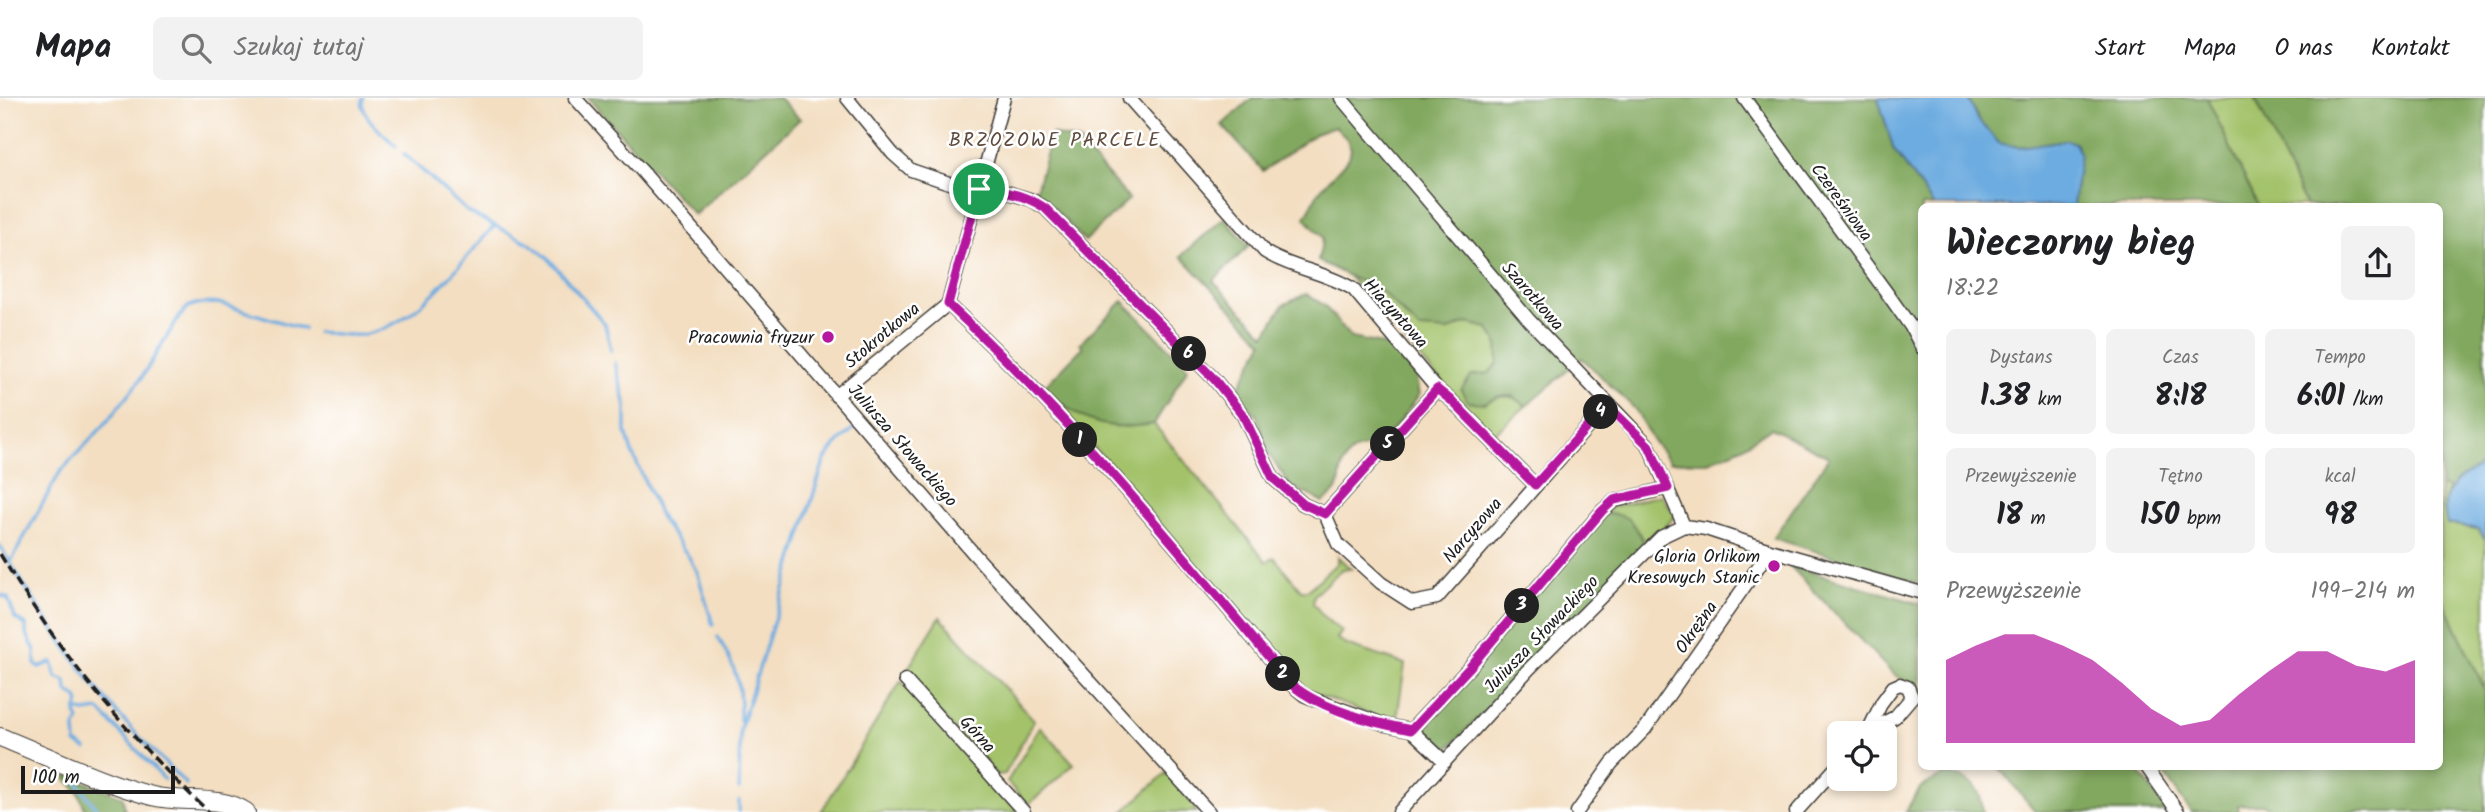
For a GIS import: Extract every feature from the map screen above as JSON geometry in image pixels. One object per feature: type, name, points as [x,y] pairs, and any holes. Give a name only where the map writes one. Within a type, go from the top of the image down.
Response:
[{"type":"main road","points":[[0,737],[149,795],[218,802],[244,811]]},
{"type":"street","name":"Juliusza Słowackiego","points":[[575,98],[641,170],[975,555],[1209,812]]},
{"type":"street","points":[[847,98],[911,170],[961,187],[1000,190],[1031,200],[1045,208],[1214,379],[1243,415],[1273,478],[1303,504],[1325,514],[1437,389]]},
{"type":"street","name":"Stokrotkowa","points":[[836,396],[948,304],[1004,98]]},
{"type":"street","name":"Hiacyntowa","points":[[1129,98],[1265,251],[1279,261],[1339,280],[1353,289],[1437,389],[1535,485]]},
{"type":"street","name":"Szarotkowa","points":[[1341,98],[1529,320],[1607,405],[1649,446],[1684,526]]},
{"type":"street","name":"Czereśniowa","points":[[1744,98],[1911,327],[1918,340]]},
{"type":"street","points":[[948,304],[1007,359],[1159,528],[1292,685],[1316,701],[1386,725],[1411,730],[1445,762]]},
{"type":"street","name":"Narcyzowa","points":[[1325,514],[1338,544],[1381,583],[1412,603],[1437,598],[1607,405]]},
{"type":"street","points":[[1411,730],[1469,668],[1602,511],[1614,500],[1668,488]]},
{"type":"street","name":"Juliusza Słowackiego","points":[[1399,812],[1579,618],[1661,537],[1684,526]]},
{"type":"street","points":[[1684,526],[1706,528],[1770,550],[1918,592]]},
{"type":"street","name":"Okrężna","points":[[1577,812],[1612,763],[1645,729],[1770,550]]},
{"type":"street","name":"Górna","points":[[905,680],[1024,812]]},
{"type":"street","points":[[2149,770],[2178,812]]},
{"type":"street","points":[[1796,812],[1827,777]]},
{"type":"green space","points":[[588,98],[779,98],[800,119],[694,215]]},
{"type":"green space","points":[[1252,98],[1878,98],[1894,150],[1932,203],[1918,203],[1918,583],[1773,538],[1829,457],[1771,428],[1742,447],[1708,462],[1670,462],[1652,440],[1635,409],[1582,358],[1526,406],[1513,396],[1499,396],[1485,403],[1468,402],[1461,390],[1472,375],[1489,373],[1498,363],[1497,342],[1488,328],[1467,323],[1447,331],[1419,329],[1382,292],[1318,261],[1323,238],[1305,218],[1319,191],[1349,158],[1351,149],[1347,139],[1335,127],[1315,134],[1263,171],[1222,125]]},
{"type":"green space","points":[[1968,98],[2207,98],[2257,203],[2073,203],[2066,140],[2023,147],[2006,146],[1994,141],[1977,117]]},
{"type":"green space","points":[[2207,98],[2255,98],[2305,203],[2257,203]]},
{"type":"green space","points":[[2255,98],[2485,98],[2485,463],[2454,484],[2447,495],[2447,487],[2443,486],[2443,203],[2305,203]]},
{"type":"green space","points":[[1052,134],[1078,141],[1129,199],[1085,241],[1041,195],[1035,193]]},
{"type":"green space","points":[[1224,218],[1249,246],[1213,281],[1265,335],[1283,305],[1306,294],[1324,305],[1351,338],[1393,349],[1413,367],[1419,395],[1386,436],[1350,453],[1343,464],[1339,485],[1323,502],[1291,486],[1271,458],[1256,414],[1236,393],[1263,342],[1181,256]]},
{"type":"green space","points":[[1346,273],[1382,292],[1408,319],[1447,331],[1467,323],[1488,328],[1498,342],[1498,363],[1489,373],[1485,403],[1506,397],[1516,399],[1526,406],[1494,434],[1449,391]]},
{"type":"green space","points":[[1123,301],[1188,368],[1154,424],[1120,427],[1094,422],[1069,409],[1043,388],[1083,347],[1080,343]]},
{"type":"green space","points":[[1043,388],[1065,407],[1125,427],[1154,424],[1267,562],[1274,557],[1301,590],[1308,590],[1337,563],[1337,556],[1351,569],[1342,569],[1314,595],[1313,603],[1325,618],[1342,632],[1337,638],[1346,645],[1405,664],[1397,719],[1389,721],[1310,692],[1296,682]]},
{"type":"green space","points":[[2443,486],[2447,486],[2444,509],[2447,524],[2478,529],[2485,539],[2485,690],[2443,599]]},
{"type":"green space","points":[[1661,495],[1675,515],[1645,545],[1606,514],[1612,507]]},
{"type":"green space","points":[[1606,514],[1627,518],[1635,526],[1645,545],[1448,749],[1435,746],[1423,731],[1426,720]]},
{"type":"green space","points":[[1790,566],[1918,603],[1918,691],[1892,673]]},
{"type":"green space","points":[[2443,599],[2485,690],[2485,812],[2273,812],[2263,804],[2238,805],[2239,812],[2191,812],[2161,770],[2443,770]]},
{"type":"green space","points":[[940,617],[1034,720],[1005,774],[997,775],[904,675]]},
{"type":"green space","points":[[901,681],[1019,812],[821,812]]},
{"type":"green space","points":[[1040,727],[1074,764],[1028,805],[1007,782]]},
{"type":"green space","points":[[2001,770],[2137,770],[2168,812],[2036,812]]},
{"type":"green space","points":[[1166,773],[1186,794],[1197,812],[1123,812]]},
{"type":"green space","points":[[1944,774],[1972,784],[1980,795],[1983,812],[1905,812],[1920,788]]},
{"type":"green space","points":[[66,775],[123,797],[125,812],[86,812],[78,792],[65,778]]},
{"type":"water","points":[[1878,98],[1968,98],[1977,119],[1999,143],[2019,147],[2066,140],[2075,143],[2080,153],[2073,203],[1932,203],[1894,150]]},
{"type":"water","points":[[2485,463],[2485,539],[2478,529],[2447,524],[2445,503],[2452,486]]},
{"type":"waterway","points":[[363,98],[364,111],[368,118],[396,146]]},
{"type":"waterway","points":[[404,154],[468,212],[529,243],[549,259],[605,324],[611,350]]},
{"type":"waterway","points":[[317,332],[360,335],[399,321],[435,292],[495,225]]},
{"type":"waterway","points":[[10,563],[60,472],[106,423],[140,380],[188,307],[218,303],[304,329]]},
{"type":"waterway","points":[[615,363],[626,406],[626,432],[631,450],[662,520],[689,557],[698,575],[713,625]]},
{"type":"waterway","points":[[740,729],[824,461],[856,426]]},
{"type":"waterway","points":[[0,546],[51,626],[96,687],[133,730],[186,784]]},
{"type":"waterway","points":[[0,595],[8,598],[15,618],[26,625],[26,633],[35,650],[35,664],[39,667],[52,662],[56,677],[66,681],[67,691],[79,702],[76,714],[79,720],[75,728],[76,743],[86,749]]},
{"type":"waterway","points":[[718,637],[736,677],[740,696],[740,721]]},
{"type":"waterway","points":[[76,710],[99,710],[164,779]]},
{"type":"waterway","points":[[739,789],[740,729]]},
{"type":"waterway","points":[[76,781],[99,812]]},
{"type":"waterway","points":[[739,801],[739,812]]},
{"type":"railway","points":[[0,554],[46,626],[95,691],[149,752],[209,812]]},
{"type":"place","name":"Pracownia fryzur","points":[[828,337]]},
{"type":"place","name":"Gloria Orlikom Kresowych Stanic","points":[[1774,566]]},
{"type":"district","name":"BRZOZOWE PARCELE","points":[[1055,139]]},
{"type":"route","points":[[979,189],[1000,190],[1031,200],[1045,208],[1214,379],[1243,415],[1273,478],[1288,494],[1325,514],[1437,389],[1535,485],[1607,405],[1649,446],[1668,488],[1614,500],[1602,511],[1469,668],[1411,730],[1386,725],[1316,701],[1292,685],[1159,528],[1007,359],[948,304],[979,189]]}]
